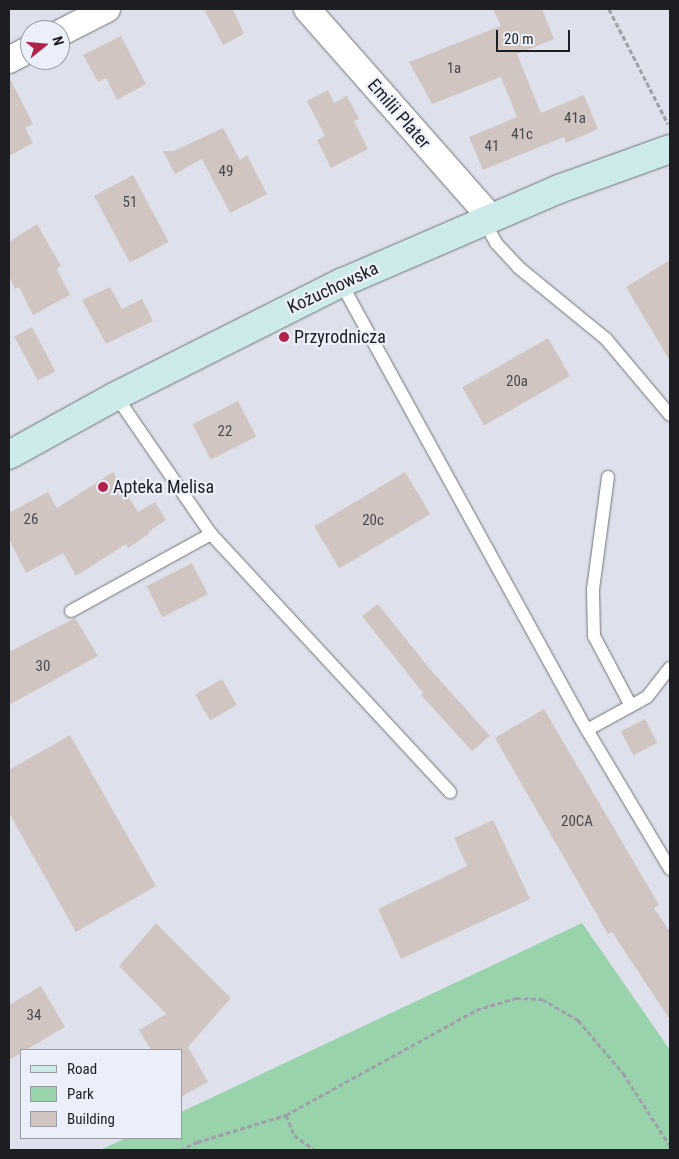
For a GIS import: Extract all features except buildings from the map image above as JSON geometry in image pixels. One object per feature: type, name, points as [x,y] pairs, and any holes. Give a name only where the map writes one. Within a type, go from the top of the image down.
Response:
[{"type":"main road","name":"Kożuchowska","points":[[9,455],[116,396],[341,283],[559,189],[669,137]]},
{"type":"street","points":[[70,28],[107,9]]},
{"type":"street","name":"Emilii Plater","points":[[307,9],[487,220]]},
{"type":"lane","points":[[487,220],[496,244],[518,267],[606,339],[670,415]]},
{"type":"lane","points":[[341,283],[587,730],[670,869]]},
{"type":"lane","points":[[116,396],[211,534],[450,792]]},
{"type":"lane","points":[[608,477],[593,590],[594,636],[631,706]]},
{"type":"lane","points":[[71,611],[211,534]]},
{"type":"lane","points":[[587,730],[647,697],[670,672]]},
{"type":"path","points":[[609,9],[669,137]]},
{"type":"path","points":[[180,1150],[197,1142],[286,1115],[476,1010],[516,998],[542,999],[578,1020],[623,1073],[670,1146]]},
{"type":"path","points":[[286,1115],[294,1136],[314,1150]]},
{"type":"green space","points":[[582,923],[670,1050],[670,1150],[100,1150],[124,1139],[182,1139],[182,1112]]},
{"type":"place","name":"Przyrodnicza","points":[[284,337]]},
{"type":"place","name":"Apteka Melisa","points":[[103,487]]}]
